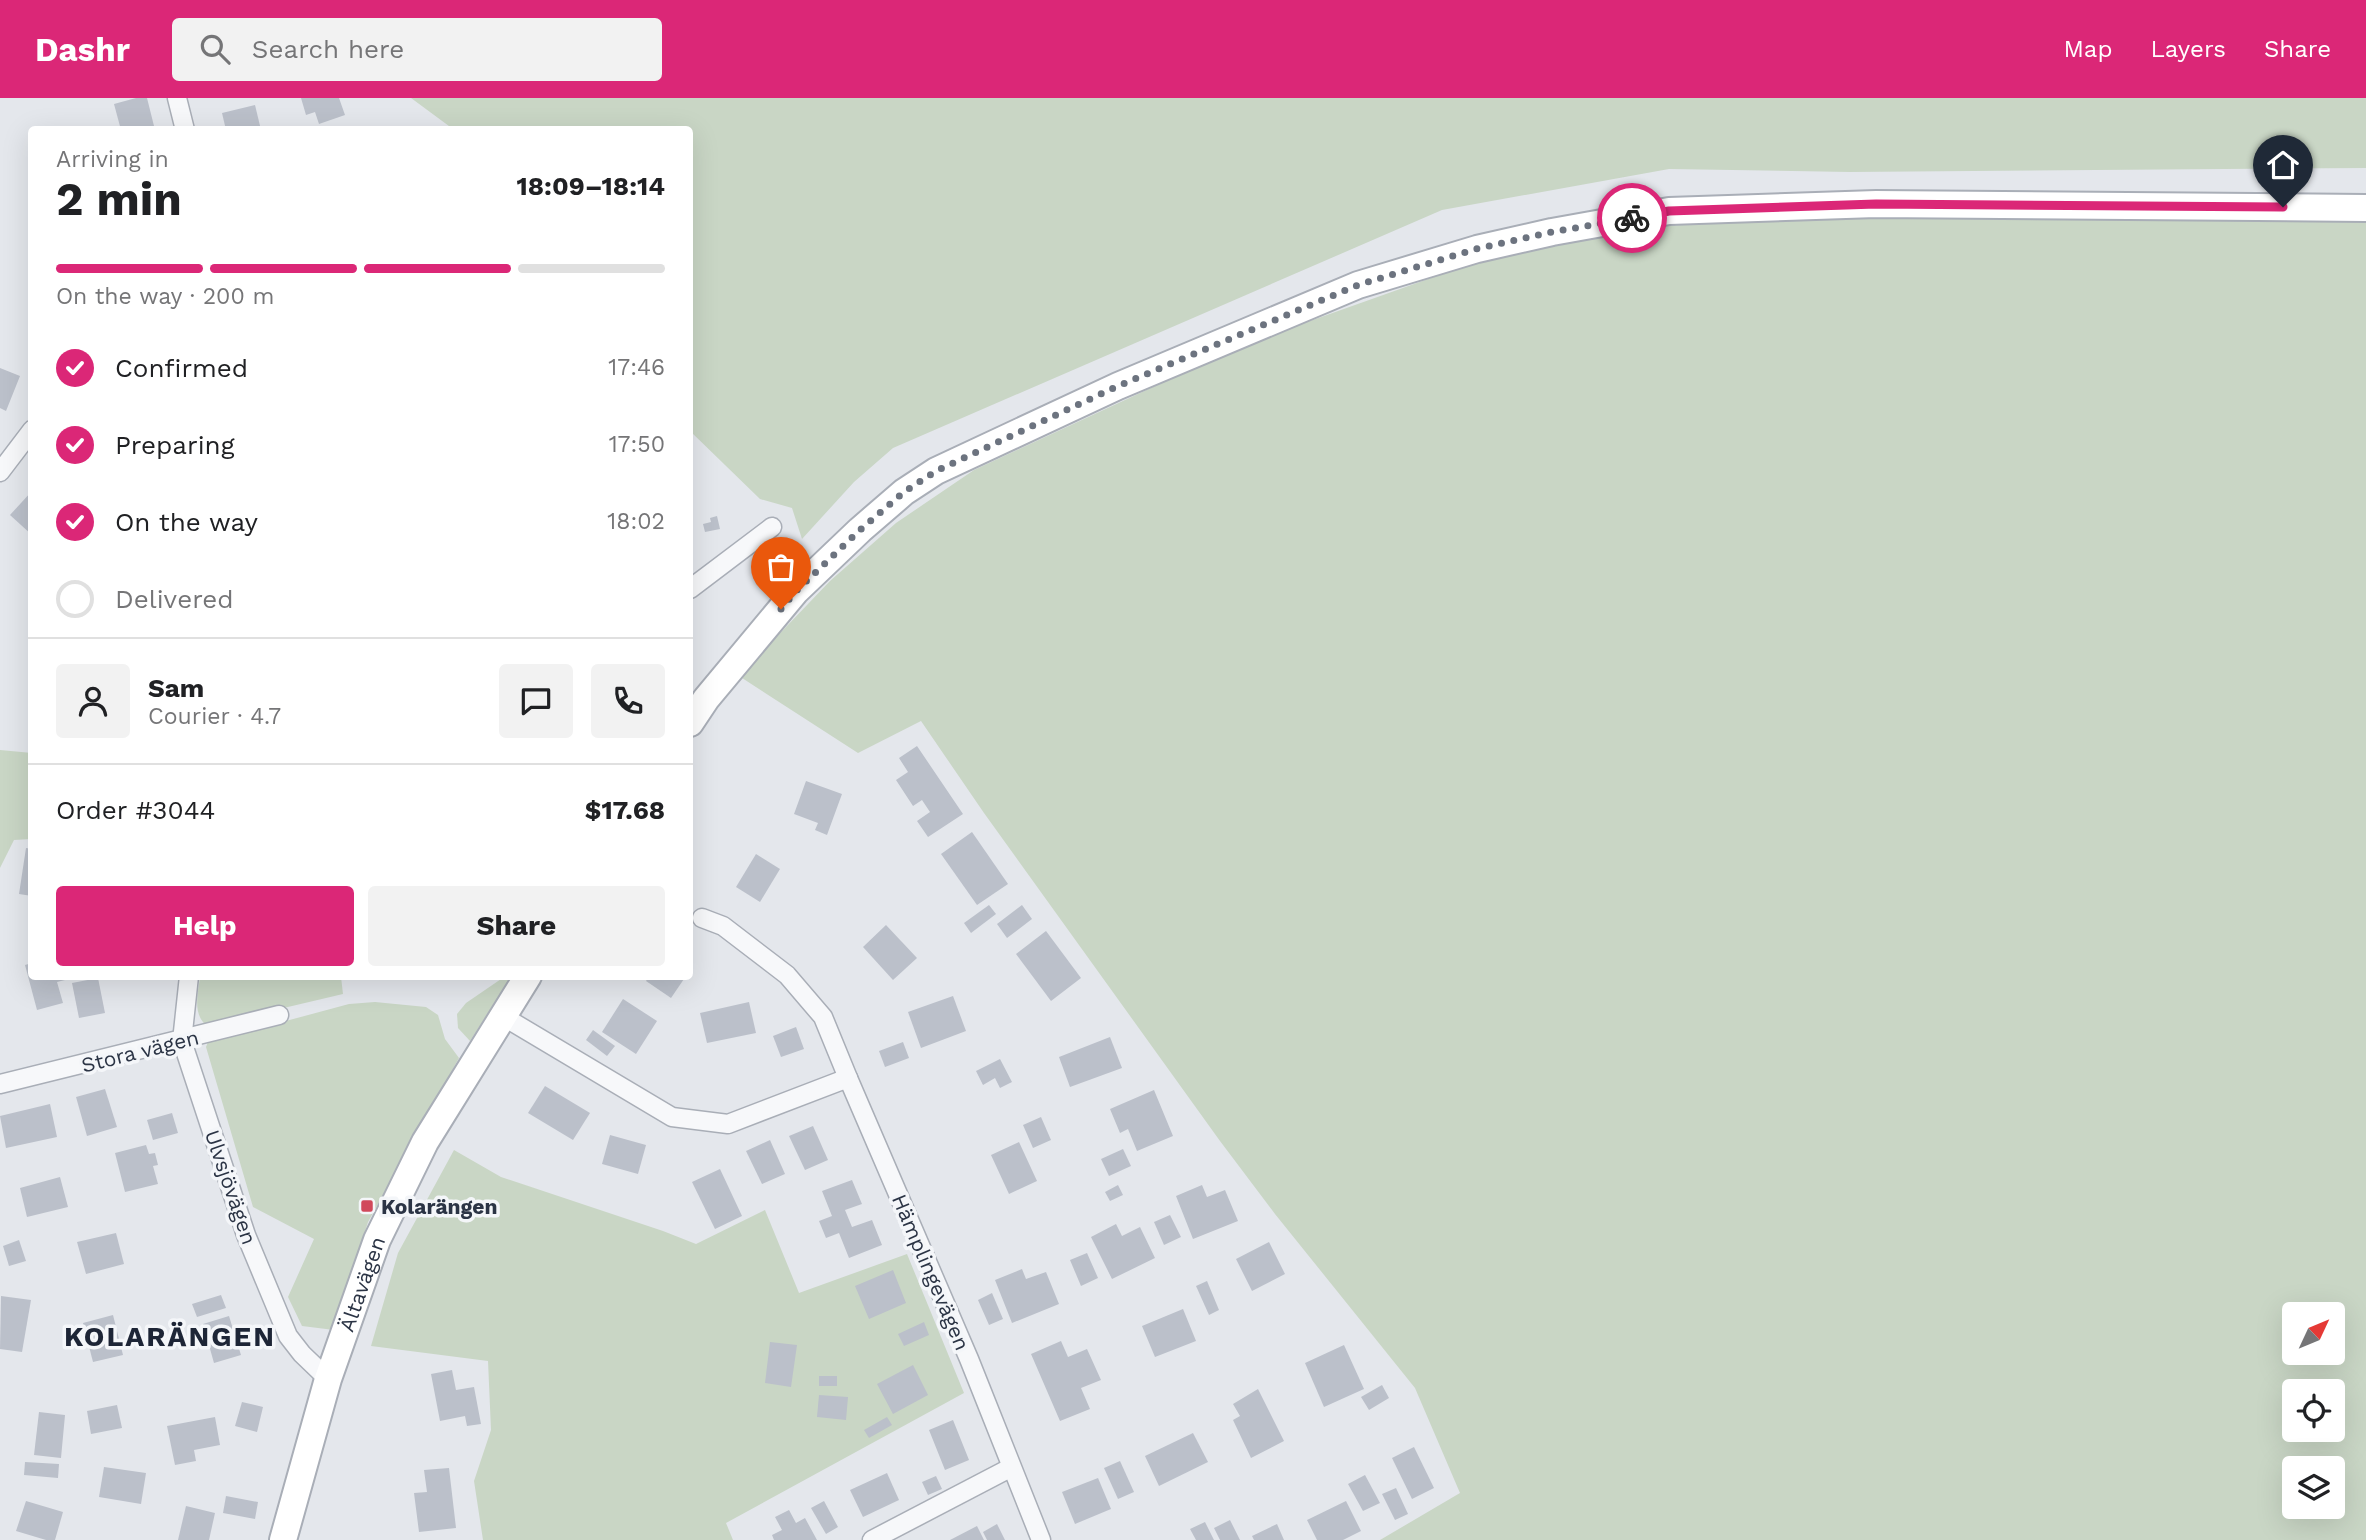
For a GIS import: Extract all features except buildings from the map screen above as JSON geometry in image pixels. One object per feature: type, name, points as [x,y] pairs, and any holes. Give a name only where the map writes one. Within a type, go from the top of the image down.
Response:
[{"type":"main road","points":[[693,718],[706,699],[796,591],[904,492],[936,471],[1118,386],[1358,285],[1476,249],[1669,211],[1876,204],[2366,208]]},
{"type":"main road","name":"Ältavägen","points":[[283,1540],[328,1379],[383,1228],[425,1142],[526,980]]},
{"type":"street","points":[[177,98],[184,126]]},
{"type":"street","points":[[0,472],[28,435]]},
{"type":"street","points":[[693,587],[772,527]]},
{"type":"street","name":"Hämplingevägen","points":[[702,918],[723,926],[787,975],[823,1017],[969,1359],[1010,1468],[1041,1540]]},
{"type":"street","name":"Ulvsjövägen","points":[[189,980],[182,1041],[246,1235],[288,1336],[328,1379]]},
{"type":"street","name":"Stora vägen","points":[[0,1084],[279,1015]]},
{"type":"street","points":[[504,1017],[672,1117],[728,1124],[848,1078]]},
{"type":"street","points":[[872,1540],[1010,1468]]},
{"type":"green space","points":[[411,98],[2366,98],[2366,168],[1850,172],[1669,169],[1442,210],[893,448],[854,482],[802,539],[792,508],[760,499],[693,434],[693,126],[449,126]]},
{"type":"green space","points":[[1976,215],[2366,216],[2366,1540],[1380,1540],[1460,1493],[1415,1388],[1220,1141],[921,721],[858,753],[739,676],[830,581],[896,523],[974,470],[1248,343],[1504,252],[1665,219]]},
{"type":"green space","points":[[0,750],[28,753],[28,839],[14,840],[0,868]]},
{"type":"green space","points":[[200,980],[341,980],[343,994],[207,1026],[199,1016],[197,997]]},
{"type":"green space","points":[[500,980],[509,980],[470,1041],[458,1028],[457,1014],[466,1003]]},
{"type":"green space","points":[[375,1002],[426,1007],[438,1015],[445,1039],[459,1058],[368,1222],[334,1330],[302,1326],[288,1297],[314,1239],[253,1207],[206,1047],[208,1042],[349,1004]]},
{"type":"green space","points":[[454,1150],[501,1177],[696,1244],[765,1210],[799,1293],[907,1254],[964,1393],[726,1523],[733,1540],[483,1540],[474,1481],[491,1430],[488,1361],[371,1346],[398,1253]]},
{"type":"way so far","points":[[781,609],[796,591],[860,530],[904,492],[936,471],[1118,386],[1358,285],[1476,249],[1632,218]]},
{"type":"place","name":"Kolarängen","points":[[367,1206]]},
{"type":"district","name":"KOLARÄNGEN","points":[[170,1336]]},
{"type":"route","points":[[1632,218],[1669,211],[1876,204],[2283,207]]}]
